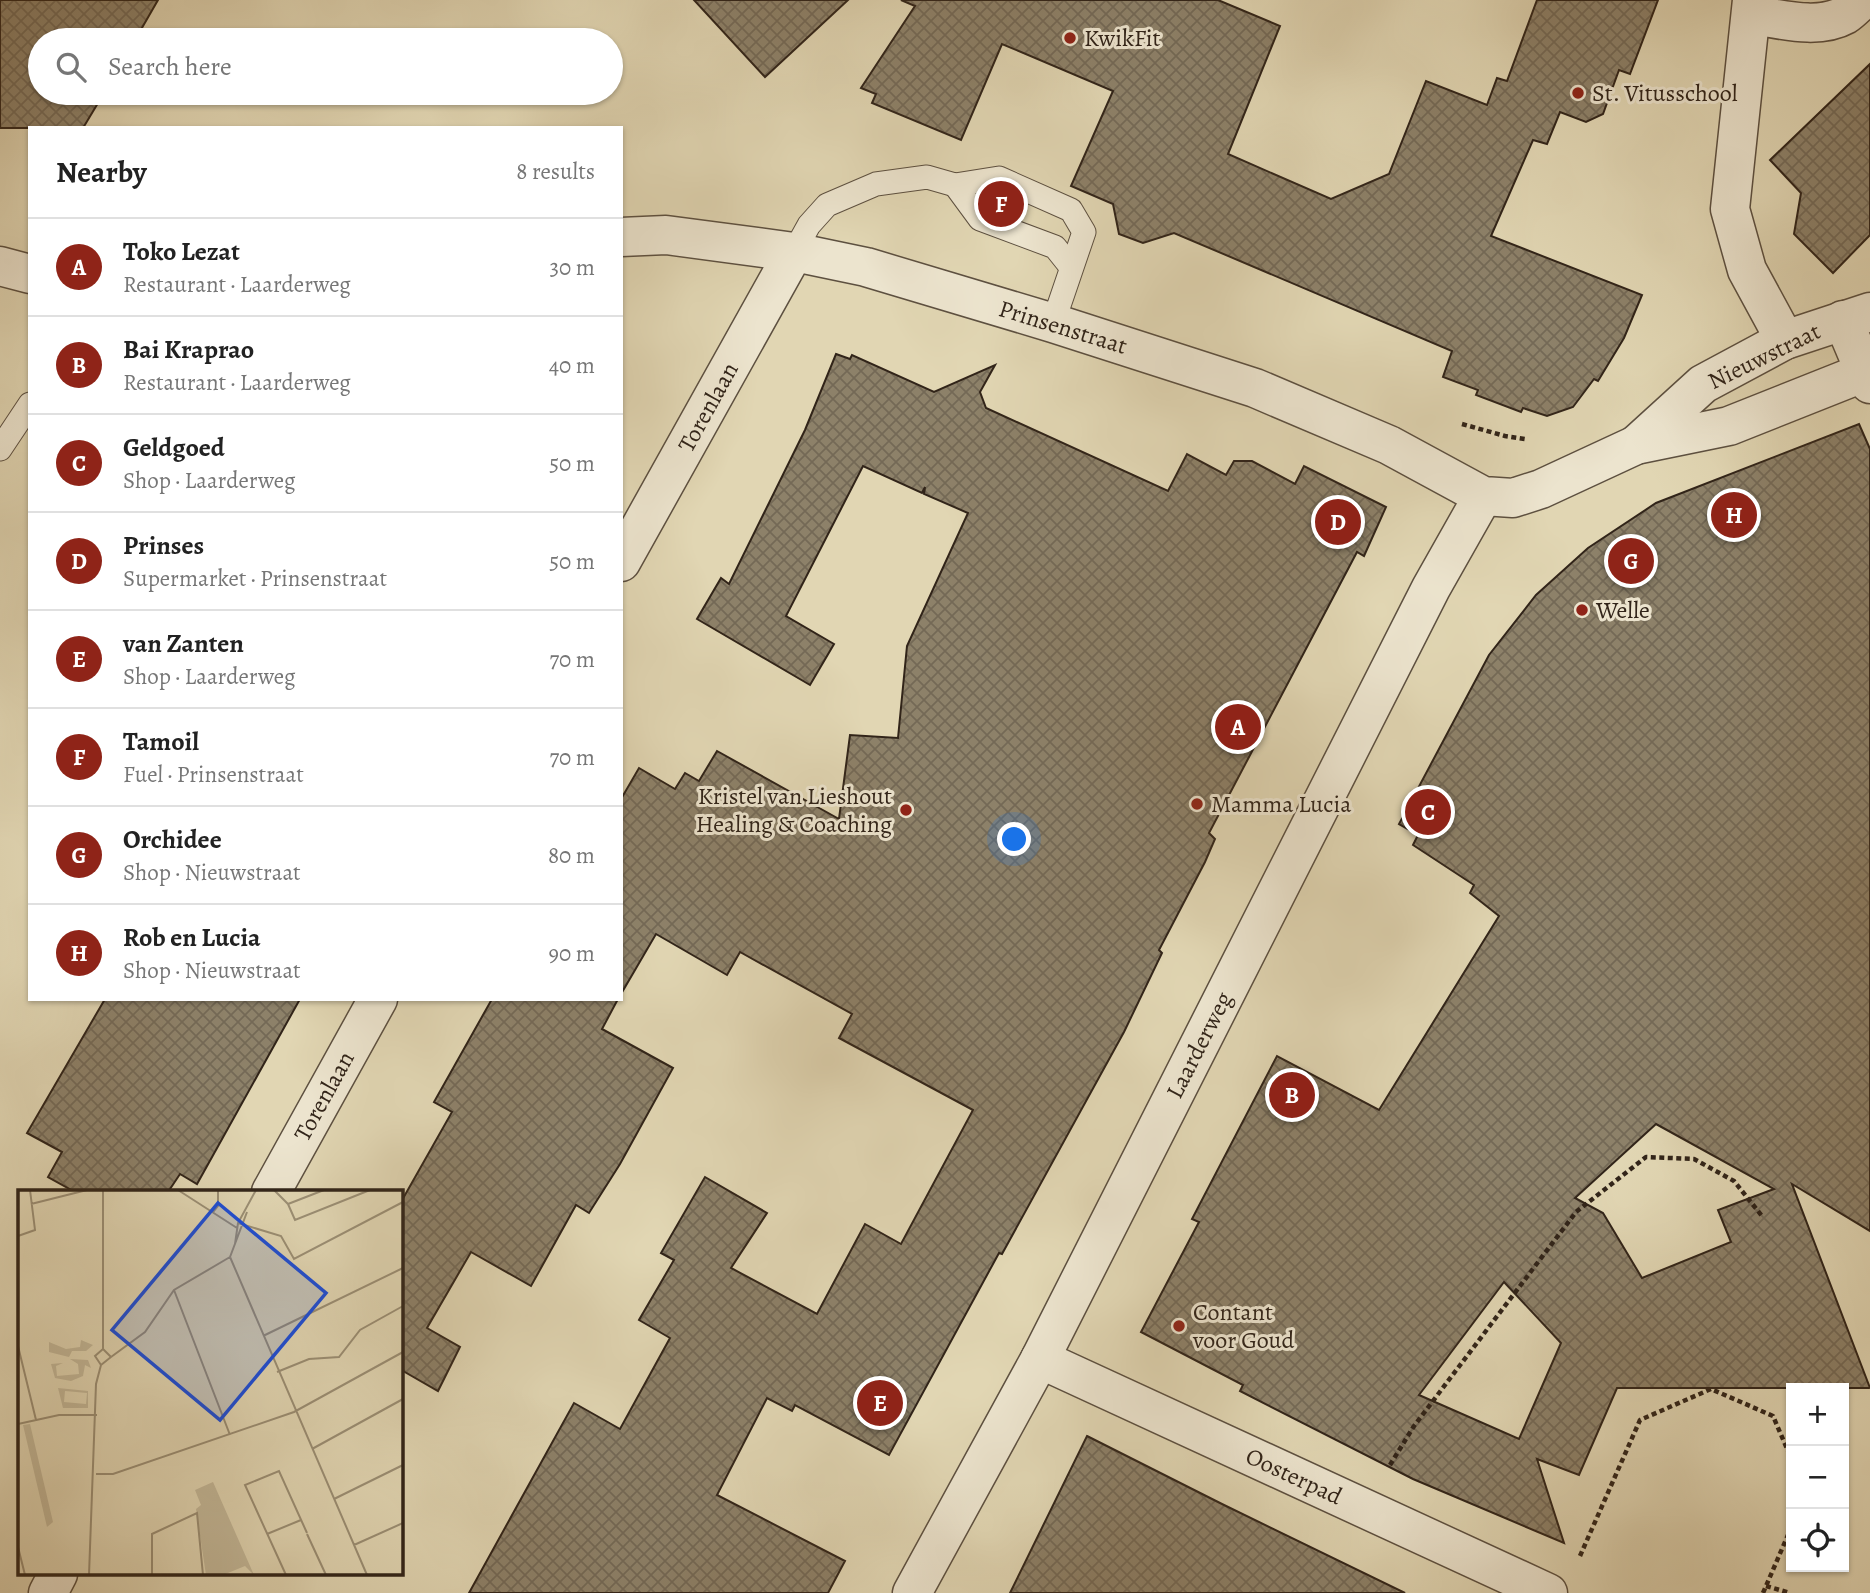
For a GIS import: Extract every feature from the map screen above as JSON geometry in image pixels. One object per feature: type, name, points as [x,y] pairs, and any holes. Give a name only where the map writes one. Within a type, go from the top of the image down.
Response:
[{"type":"street","points":[[1785,340],[1747,270],[1730,209],[1752,7],[1805,22],[1845,15],[1862,0]]},
{"type":"street","name":"Prinsenstraat","points":[[623,237],[666,235],[794,252],[866,267],[1053,323],[1255,387],[1389,445],[1483,496]]},
{"type":"street","name":"Torenlaan","points":[[623,558],[794,252]]},
{"type":"street","points":[[0,266],[28,273]]},
{"type":"street","points":[[1856,316],[1868,376]]},
{"type":"street","name":"Nieuwstraat","points":[[1636,445],[1703,384],[1785,340],[1856,316]]},
{"type":"street","name":"Nieuwstraat","points":[[1483,496],[1513,498],[1541,489],[1636,445],[1728,426],[1868,376]]},
{"type":"street","name":"Laarderweg","points":[[912,1593],[1040,1359],[1426,599],[1483,496]]},
{"type":"street","name":"Torenlaan","points":[[272,1190],[377,1001]]},
{"type":"street","name":"Oosterpad","points":[[1040,1359],[1368,1511],[1561,1581]]},
{"type":"street","points":[[48,1593],[57,1576]]},
{"type":"lane","points":[[794,252],[809,225],[827,205],[876,184],[927,177],[955,185],[999,178],[1071,210],[1084,232],[1053,323]]},
{"type":"lane","points":[[955,185],[980,219],[1055,247],[1071,267]]},
{"type":"lane","points":[[0,449],[28,407]]},
{"type":"path","points":[[1477,428],[1529,439]]},
{"type":"path","points":[[1368,1511],[1389,1467],[1414,1426],[1576,1212],[1646,1157],[1694,1160],[1734,1181],[1762,1216]]},
{"type":"path","points":[[1561,1581],[1640,1420],[1711,1389],[1773,1416],[1786,1446]]},
{"type":"path","points":[[1763,1593],[1786,1540]]},
{"type":"path","points":[[1766,1586],[1790,1593]]},
{"type":"building","points":[[0,0],[158,0],[142,28],[28,28],[28,105],[97,105],[84,126],[0,128]]},
{"type":"building","points":[[694,0],[848,0],[765,77]]},
{"type":"building","points":[[901,0],[1218,0],[1280,26],[1228,154],[1331,199],[1389,174],[1426,81],[1487,105],[1497,78],[1507,81],[1537,0],[1658,0],[1630,74],[1619,70],[1603,114],[1586,122],[1560,112],[1547,144],[1533,140],[1491,236],[1642,295],[1624,338],[1598,381],[1594,379],[1573,407],[1547,416],[1523,408],[1521,412],[1476,395],[1478,390],[1443,377],[1452,351],[1174,233],[1143,243],[1119,234],[1113,204],[1071,186],[1113,91],[1002,44],[961,140],[872,103],[876,94],[861,88],[915,6]]},
{"type":"building","points":[[1870,64],[1870,235],[1833,273],[1794,234],[1801,193],[1770,160]]},
{"type":"building","points":[[836,354],[850,359],[852,355],[934,392],[995,365],[980,392],[986,408],[1168,491],[1187,454],[1226,475],[1234,461],[1252,461],[1295,484],[1304,466],[1386,507],[1364,556],[1357,552],[1209,833],[1215,839],[1159,950],[1162,953],[1124,1032],[889,1455],[795,1405],[792,1411],[767,1398],[717,1495],[845,1561],[828,1593],[469,1593],[574,1403],[620,1429],[670,1338],[639,1320],[674,1260],[661,1253],[705,1177],[767,1213],[731,1268],[817,1314],[865,1224],[901,1244],[973,1110],[839,1038],[852,1014],[740,952],[727,975],[656,934],[623,991],[623,796],[639,768],[675,789],[685,773],[699,781],[717,751],[839,819],[850,735],[898,738],[907,646],[968,513],[924,494],[925,487],[922,493],[863,466],[786,616],[834,644],[810,685],[697,619],[721,578],[729,584],[805,430]]},
{"type":"building","points":[[1859,424],[1870,449],[1870,1231],[1792,1184],[1870,1388],[1849,1388],[1849,1383],[1786,1383],[1786,1388],[1617,1388],[1579,1475],[1537,1459],[1564,1543],[1413,1479],[1240,1391],[1243,1385],[1141,1332],[1199,1222],[1192,1219],[1277,1056],[1379,1110],[1499,916],[1470,893],[1474,885],[1413,845],[1418,835],[1399,824],[1489,655],[1536,595],[1588,548],[1656,503]],"holes":[[[1656,1124],[1774,1189],[1718,1210],[1731,1242],[1642,1278],[1603,1213],[1575,1198]],[[1504,1282],[1561,1343],[1519,1439],[1419,1395]]]},
{"type":"building","points":[[104,1001],[299,1001],[197,1184],[180,1174],[169,1190],[71,1190],[48,1177],[62,1152],[27,1133]]},
{"type":"building","points":[[491,1001],[617,1001],[602,1029],[673,1068],[620,1164],[589,1213],[576,1205],[531,1286],[471,1252],[427,1328],[460,1347],[438,1391],[402,1372],[402,1200],[452,1112],[434,1102]]},
{"type":"building","points":[[1087,1436],[1222,1504],[1405,1593],[1010,1593]]},
{"type":"place","name":"KwikFit","points":[[1070,38]]},
{"type":"place","name":"St. Vitusschool","points":[[1578,93]]},
{"type":"place","name":"Tamoil","points":[[1001,204]]},
{"type":"place","name":"Rob en Lucia","points":[[1734,515]]},
{"type":"place","name":"Prinses","points":[[1338,522]]},
{"type":"place","name":"Orchidee","points":[[1631,561]]},
{"type":"place","name":"Welle","points":[[1582,610]]},
{"type":"place","name":"Toko Lezat","points":[[1238,727]]},
{"type":"place","name":"Mamma Lucia","points":[[1197,804]]},
{"type":"place","name":"Kristel van Lieshout Healing & Coaching","points":[[906,810]]},
{"type":"place","name":"Geldgoed","points":[[1428,812]]},
{"type":"place","name":"Bai Kraprao","points":[[1292,1095]]},
{"type":"place","name":"Contant voor Goud","points":[[1179,1326]]},
{"type":"place","name":"van Zanten","points":[[880,1403]]}]
